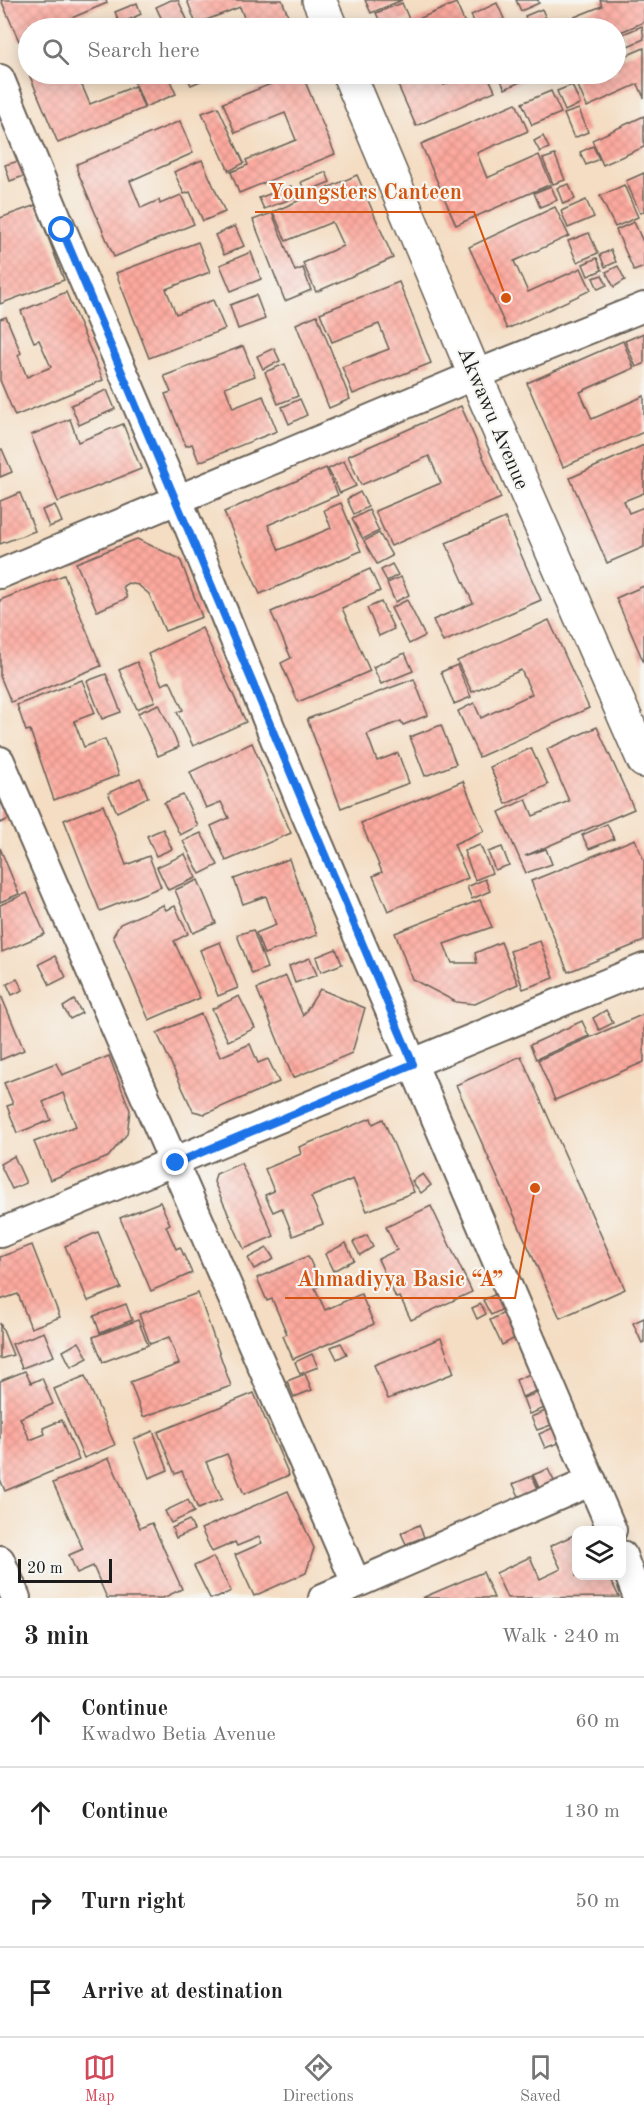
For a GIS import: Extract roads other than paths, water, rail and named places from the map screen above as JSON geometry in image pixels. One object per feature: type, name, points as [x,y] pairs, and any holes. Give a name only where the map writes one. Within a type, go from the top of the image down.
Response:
[{"type":"street","points":[[319,0],[327,18]]},
{"type":"street","points":[[0,79],[178,500],[301,803],[610,1526]]},
{"type":"street","name":"Akwawu Avenue","points":[[353,84],[475,375],[644,761]]},
{"type":"street","points":[[0,574],[475,375],[644,307]]},
{"type":"street","points":[[0,761],[356,1582]]},
{"type":"street","points":[[0,1233],[176,1163],[644,968]]},
{"type":"street","points":[[323,1598],[592,1481]]},
{"type":"street","points":[[0,1560],[16,1598]]},
{"type":"street","points":[[626,1568],[638,1598]]},
{"type":"place","name":"Youngsters Canteen","points":[[506,298]]},
{"type":"place","name":"Ahmadiyya Basic “A”","points":[[535,1188]]}]
